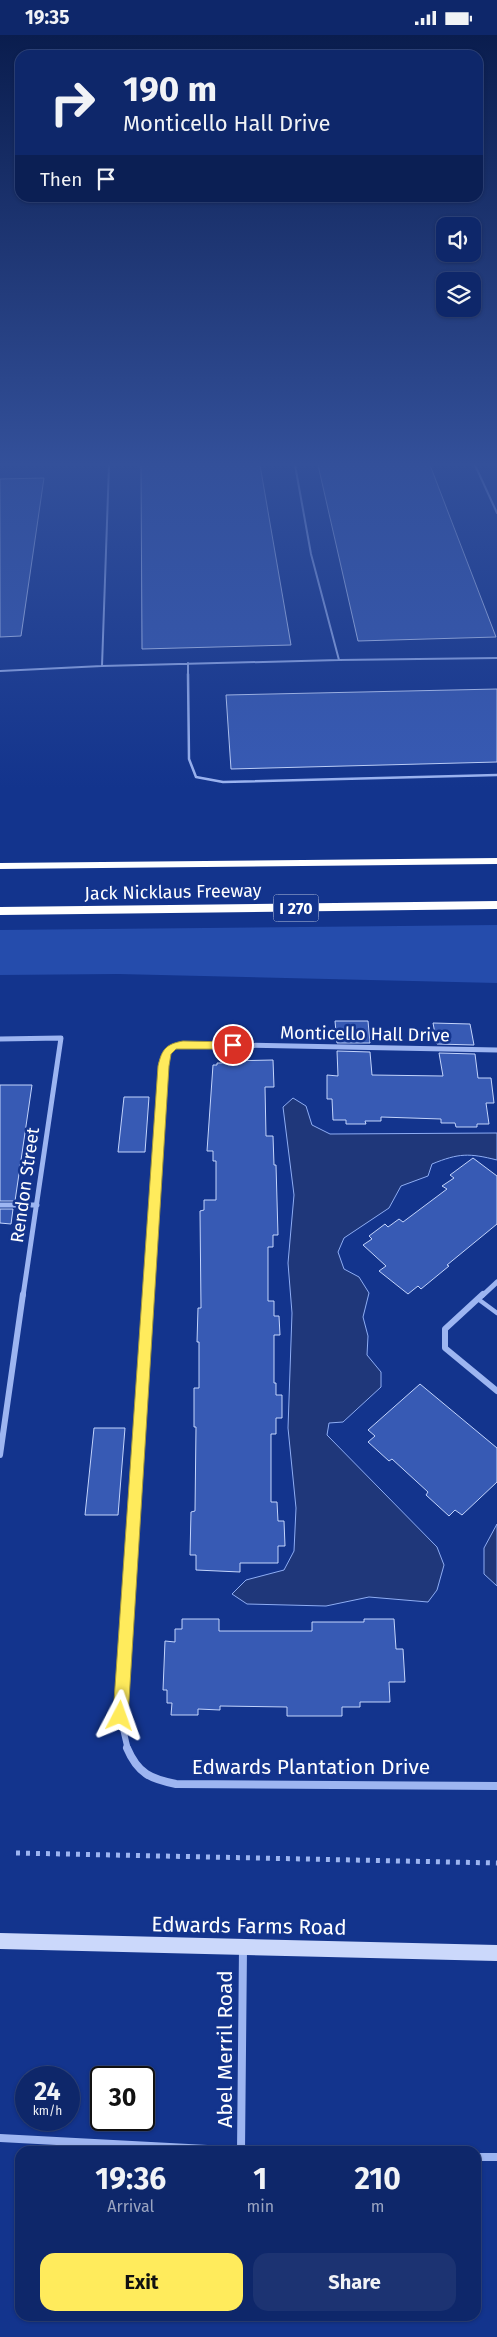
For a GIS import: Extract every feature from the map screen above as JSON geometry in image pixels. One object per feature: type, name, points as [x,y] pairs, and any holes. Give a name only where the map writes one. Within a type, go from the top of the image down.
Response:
[{"type":"highway","name":"Jack Nicklaus Freeway","points":[[0,866],[497,861]]},
{"type":"highway","name":"Jack Nicklaus Freeway","points":[[0,911],[497,905]]},
{"type":"main road","name":"Edwards Farms Road","points":[[0,1941],[497,1953]]},
{"type":"street","name":"Rendon Street","points":[[0,1039],[60,1038],[0,1455]]},
{"type":"street","name":"Monticello Hall Drive","points":[[173,1047],[183,1045],[497,1050]]},
{"type":"street","name":"Edwards Plantation Drive","points":[[173,1047],[166,1052],[163,1066],[120,1716],[123,1741],[133,1760],[150,1778],[176,1784],[497,1787]]},
{"type":"street","points":[[0,1205],[37,1205]]},
{"type":"street","points":[[497,1282],[445,1329],[445,1348],[497,1391]]},
{"type":"street","name":"Abel Merril Road","points":[[241,2146],[243,1948]]},
{"type":"street","name":"Abel Merril Road","points":[[0,2138],[120,2146]]},
{"type":"street","points":[[481,2157],[497,2157]]},
{"type":"lane","points":[[102,665],[105,572]]},
{"type":"lane","points":[[317,572],[339,660]]},
{"type":"lane","points":[[0,671],[102,665],[497,658]]},
{"type":"lane","points":[[188,663],[189,759],[196,777],[223,782],[497,775]]},
{"type":"lane","points":[[478,1299],[497,1313]]},
{"type":"path","points":[[16,1853],[497,1863]]},
{"type":"shaded area","points":[[497,925],[497,983],[118,974],[0,975],[0,930]]},
{"type":"shaded area","points":[[293,1098],[306,1106],[312,1125],[330,1134],[497,1133],[497,1160],[464,1155],[432,1164],[428,1176],[401,1186],[389,1208],[344,1238],[338,1252],[344,1269],[359,1277],[369,1293],[363,1317],[368,1336],[367,1355],[381,1372],[381,1387],[343,1422],[329,1423],[327,1435],[437,1547],[444,1565],[437,1590],[428,1602],[369,1597],[326,1606],[247,1604],[232,1594],[246,1580],[284,1570],[294,1551],[296,1508],[288,1428],[292,1313],[288,1263],[294,1195],[283,1107]]},
{"type":"shaded area","points":[[497,1524],[497,1586],[484,1574],[484,1548]]},
{"type":"building","points":[[0,572],[30,572],[21,636],[0,637]]},
{"type":"building","points":[[142,572],[279,572],[291,645],[142,649]]},
{"type":"building","points":[[342,572],[471,572],[496,637],[358,641]]},
{"type":"building","points":[[497,689],[497,762],[231,769],[226,695]]},
{"type":"building","points":[[335,1021],[368,1021],[370,1043],[337,1043]]},
{"type":"building","points":[[433,1023],[470,1024],[474,1045],[437,1044]]},
{"type":"building","points":[[337,1051],[370,1052],[372,1075],[443,1076],[439,1053],[475,1054],[478,1078],[491,1078],[494,1103],[486,1103],[489,1124],[477,1124],[477,1127],[456,1127],[455,1123],[441,1123],[441,1119],[381,1117],[381,1121],[365,1121],[366,1124],[346,1124],[346,1120],[333,1120],[332,1099],[327,1099],[327,1075],[338,1076]]},
{"type":"building","points":[[273,1060],[274,1087],[265,1087],[266,1136],[273,1136],[274,1165],[276,1165],[278,1235],[273,1235],[273,1247],[268,1247],[268,1301],[274,1301],[274,1316],[279,1316],[280,1335],[274,1335],[274,1383],[276,1383],[276,1395],[282,1395],[282,1418],[276,1418],[276,1434],[271,1434],[271,1502],[277,1502],[278,1521],[284,1521],[285,1546],[278,1546],[278,1563],[240,1563],[240,1572],[196,1570],[196,1555],[190,1555],[191,1512],[195,1511],[196,1427],[194,1427],[194,1388],[199,1388],[199,1342],[197,1342],[198,1308],[201,1308],[200,1211],[204,1210],[204,1200],[216,1200],[216,1161],[213,1161],[213,1151],[207,1151],[213,1065],[225,1063],[225,1061]]},
{"type":"building","points":[[0,1085],[32,1085],[15,1201],[0,1201]]},
{"type":"building","points":[[124,1097],[149,1097],[145,1152],[118,1152]]},
{"type":"building","points":[[473,1158],[497,1176],[497,1224],[421,1289],[418,1286],[408,1294],[379,1271],[386,1266],[363,1245],[372,1239],[369,1236],[385,1224],[388,1227],[399,1219],[403,1222],[447,1189],[442,1186],[454,1178],[450,1175]]},
{"type":"building","points":[[0,1209],[13,1209],[11,1224],[0,1223]]},
{"type":"building","points":[[420,1384],[497,1448],[497,1482],[462,1515],[455,1510],[449,1516],[426,1495],[428,1492],[392,1459],[389,1461],[368,1442],[375,1436],[368,1430]]},
{"type":"building","points":[[94,1428],[125,1428],[118,1515],[85,1515]]},
{"type":"building","points":[[182,1619],[219,1619],[219,1631],[312,1631],[312,1622],[364,1622],[364,1619],[394,1619],[396,1649],[403,1649],[405,1682],[389,1682],[390,1702],[360,1702],[360,1707],[342,1707],[342,1716],[287,1716],[287,1707],[220,1706],[220,1710],[198,1709],[198,1715],[171,1715],[172,1703],[167,1703],[167,1690],[163,1690],[165,1641],[175,1642],[175,1629],[182,1629]]},
{"type":"route","points":[[120,1716],[163,1066],[166,1052],[173,1047],[183,1045],[233,1045]]}]
